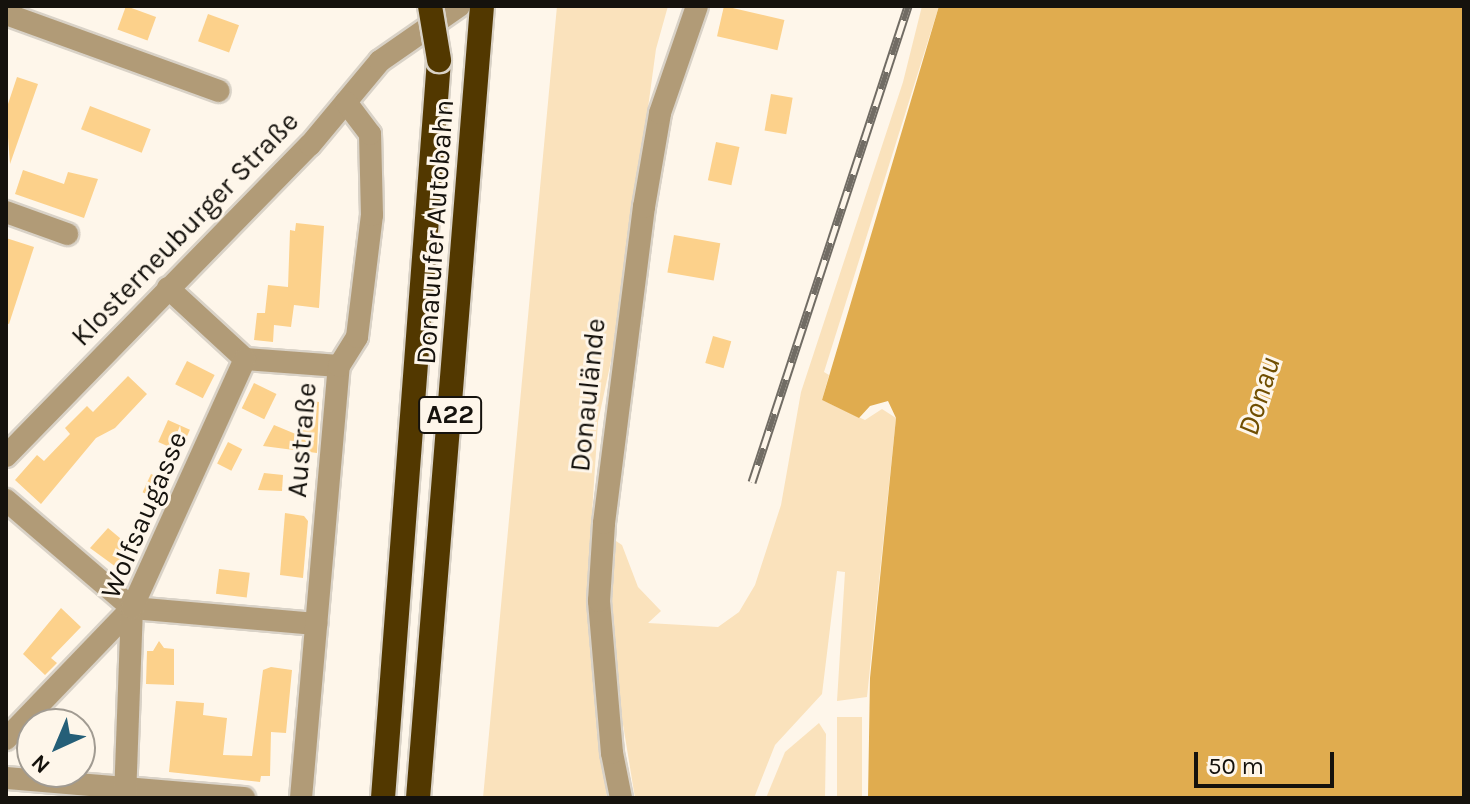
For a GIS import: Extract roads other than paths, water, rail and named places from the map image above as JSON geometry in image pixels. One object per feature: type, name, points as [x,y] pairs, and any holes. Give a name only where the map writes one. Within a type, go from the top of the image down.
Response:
[{"type":"highway","points":[[430,6],[439,60]]},
{"type":"highway","name":"Donauufer Autobahn","points":[[383,798],[443,6]]},
{"type":"highway","name":"Donauufer Autobahn","points":[[418,798],[482,6]]},
{"type":"street","name":"Klosterneuburger Straße","points":[[6,456],[310,145],[403,42],[459,6]]},
{"type":"street","name":"Donaulände","points":[[621,798],[612,753],[601,632],[604,523],[644,207],[660,113],[697,6]]},
{"type":"street","points":[[6,14],[219,91]]},
{"type":"street","name":"Austraße","points":[[301,798],[339,366],[357,337],[372,215],[370,134],[346,102]]},
{"type":"street","points":[[6,212],[67,234]]},
{"type":"street","points":[[168,288],[245,359],[339,366]]},
{"type":"street","name":"Wolfsaugasse","points":[[125,792],[132,608],[245,359]]},
{"type":"street","points":[[6,500],[132,608],[316,624]]},
{"type":"street","points":[[6,739],[132,608]]},
{"type":"street","points":[[6,778],[125,792],[244,798]]},
{"type":"water","name":"Donau","points":[[939,6],[1464,6],[1464,798],[868,798],[870,678],[896,418],[888,401],[870,406],[859,418],[822,400]]},
{"type":"railway","points":[[752,482],[908,6]]}]
